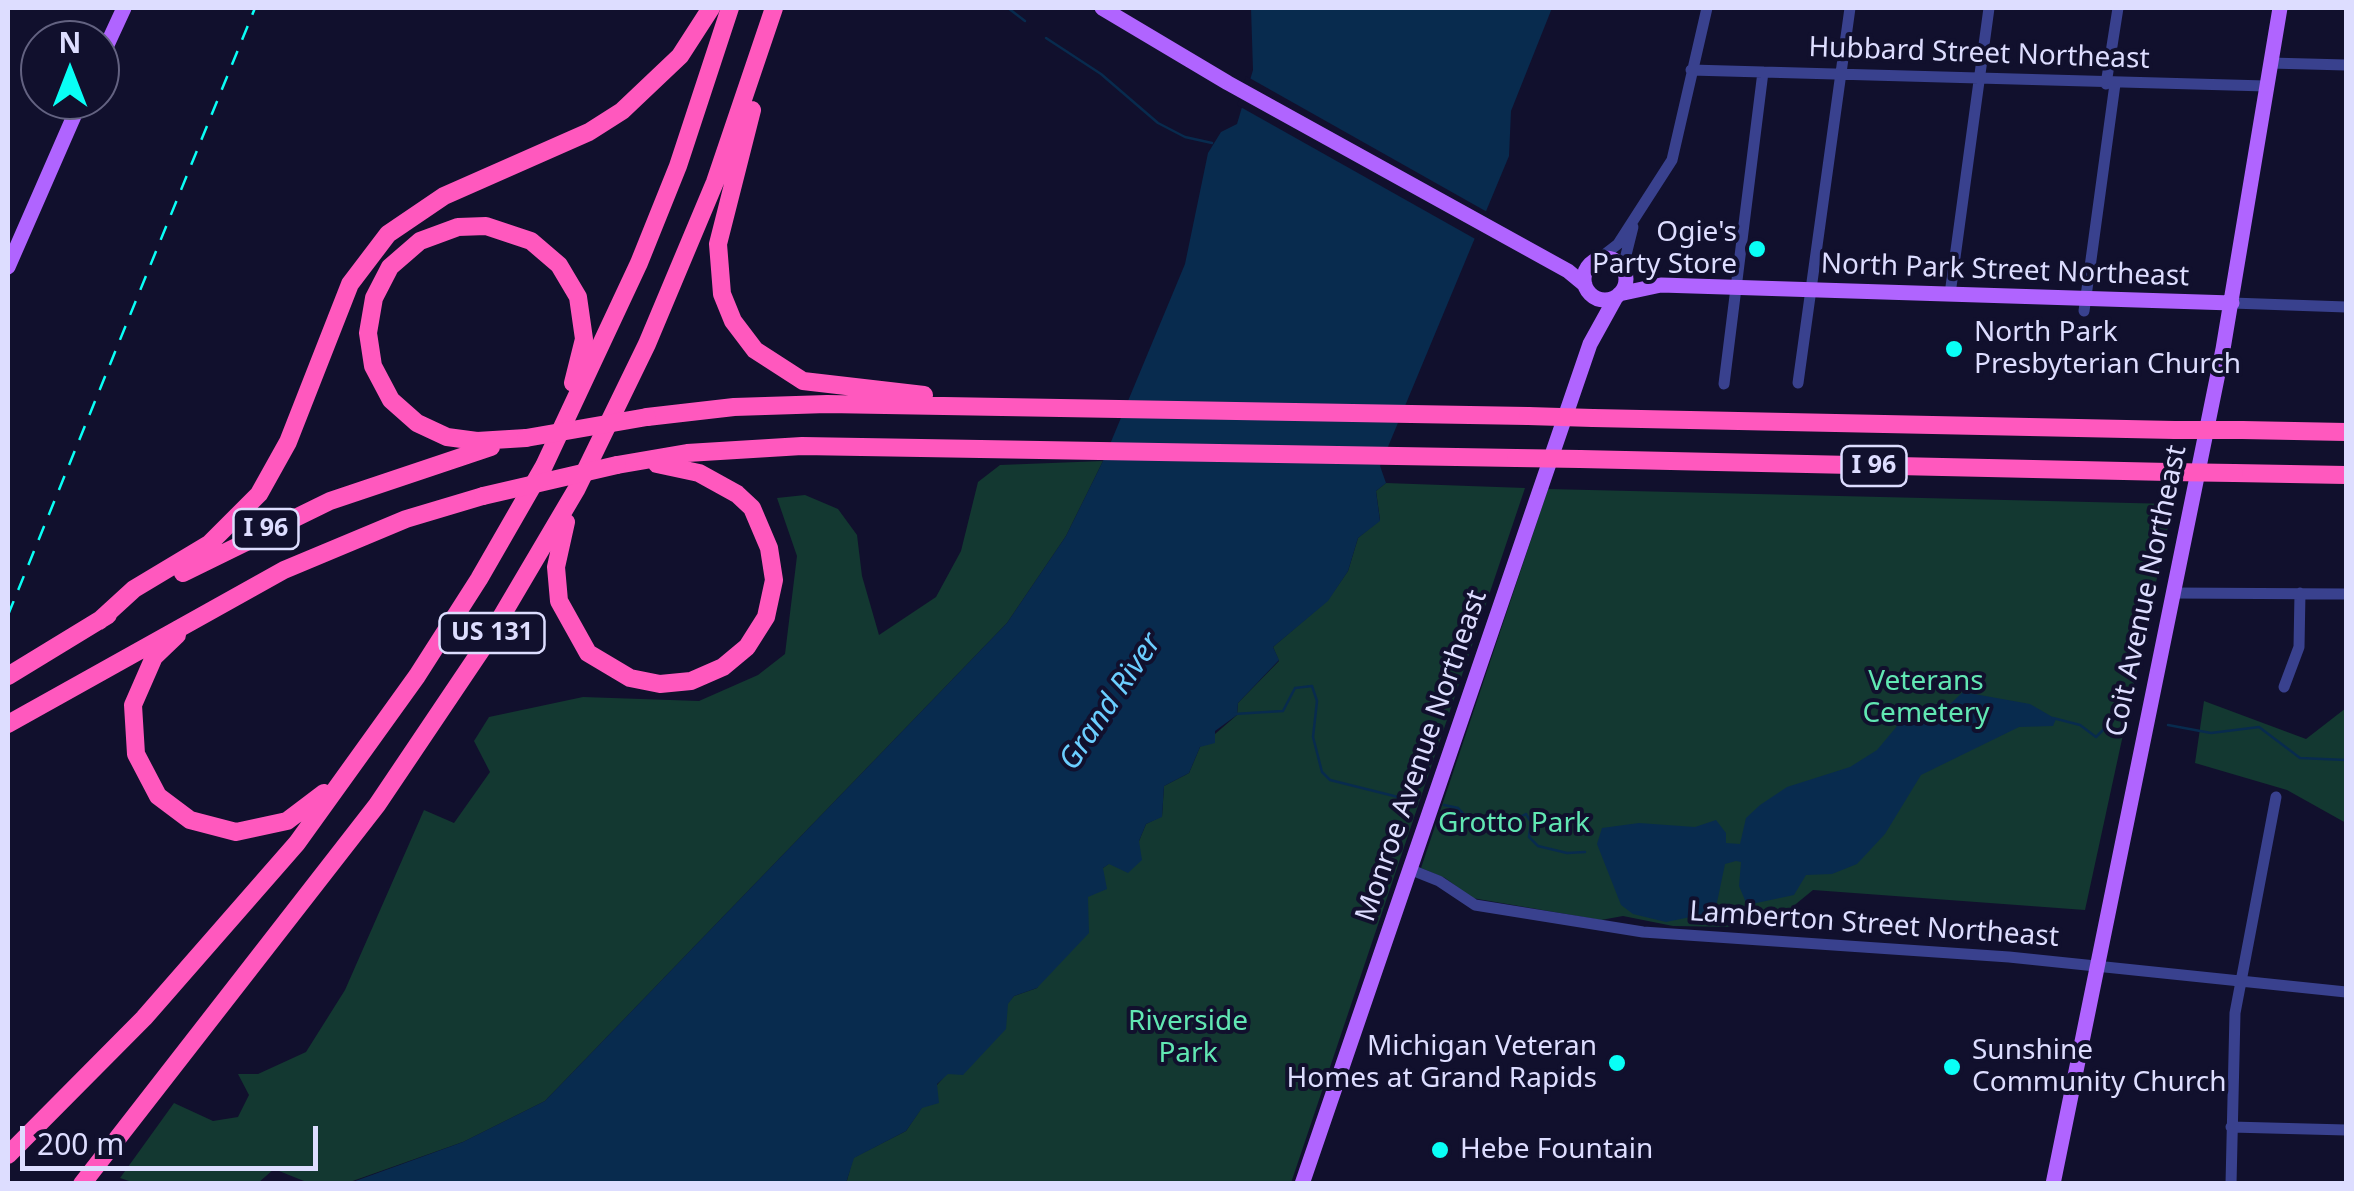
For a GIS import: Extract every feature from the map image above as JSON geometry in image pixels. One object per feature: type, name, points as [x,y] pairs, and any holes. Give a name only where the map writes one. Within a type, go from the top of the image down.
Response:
[{"type":"highway","points":[[99,621],[134,589],[208,544],[259,494],[288,442],[350,284],[388,234],[444,196],[589,132],[622,111],[680,56],[711,8]]},
{"type":"highway","name":"US 131","points":[[8,1155],[228,927],[352,770],[478,580],[544,466],[639,263],[678,166],[730,8]]},
{"type":"highway","points":[[774,8],[718,244],[720,285],[733,321],[755,350],[803,381],[1019,408]]},
{"type":"highway","name":"US 131","points":[[82,1184],[377,805],[484,646],[576,490],[679,271],[716,182],[774,8]]},
{"type":"highway","points":[[526,438],[466,441],[436,434],[407,417],[378,379],[368,333],[374,298],[396,260],[428,236],[468,226],[515,234],[551,256],[574,289],[584,325],[583,351],[544,466]]},
{"type":"highway","name":"I 96","points":[[8,676],[266,528],[330,501],[526,438],[647,417],[796,404],[2346,432]]},
{"type":"highway","name":"I 96","points":[[8,724],[219,603],[374,531],[483,496],[687,454],[802,446],[2346,475]]},
{"type":"highway","points":[[576,490],[556,567],[559,602],[588,653],[630,678],[660,684],[692,681],[723,667],[747,647],[766,617],[774,580],[762,526],[737,494],[699,473],[670,465],[624,464]]},
{"type":"highway","points":[[219,603],[154,657],[140,682],[132,726],[136,754],[158,796],[190,820],[210,828],[236,832],[264,830],[300,814],[352,770]]},
{"type":"main road","points":[[1102,8],[1544,259],[1604,300],[1618,295],[1624,268],[1613,259],[1544,259]]},
{"type":"main road","name":"Coit Avenue Northeast","points":[[2052,1184],[2232,304],[2280,8]]},
{"type":"main road","points":[[8,267],[73,120]]},
{"type":"main road","points":[[1586,289],[1585,272],[1596,260]]},
{"type":"main road","name":"North Park Street Northeast","points":[[1624,268],[1661,284]]},
{"type":"main road","name":"North Park Street Northeast","points":[[1618,295],[1661,284],[1950,294],[2085,305],[2232,304]]},
{"type":"main road","name":"Monroe Avenue Northeast","points":[[1586,289],[1590,344]]},
{"type":"main road","name":"Monroe Avenue Northeast","points":[[1302,1184],[1590,344],[1618,295]]},
{"type":"street","points":[[1596,260],[1618,244],[1672,160],[1708,8]]},
{"type":"street","points":[[1798,383],[1850,8]]},
{"type":"street","points":[[1950,294],[1988,8]]},
{"type":"street","points":[[2085,305],[2118,8]]},
{"type":"street","points":[[2270,62],[2346,64]]},
{"type":"street","name":"Hubbard Street Northeast","points":[[1691,70],[2266,86]]},
{"type":"street","points":[[1724,384],[1763,72]]},
{"type":"street","points":[[1624,268],[1636,220]]},
{"type":"street","name":"North Park Street Northeast","points":[[2232,304],[2346,307]]},
{"type":"street","points":[[2173,593],[2346,594]]},
{"type":"street","points":[[2284,688],[2299,647],[2300,594]]},
{"type":"street","points":[[2231,1184],[2235,1012],[2276,797]]},
{"type":"street","name":"Lamberton Street Northeast","points":[[1409,869],[1439,881],[1474,905],[1616,928],[2009,957],[2346,992]]},
{"type":"street","points":[[2231,1127],[2346,1130]]},
{"type":"green space","points":[[1103,461],[1066,536],[1007,623],[545,1101],[463,1142],[347,1183],[309,1183],[274,1169],[258,1183],[138,1184],[120,1178],[174,1103],[213,1121],[238,1117],[249,1095],[238,1074],[258,1074],[306,1052],[345,990],[424,810],[454,823],[490,772],[474,741],[489,717],[583,697],[699,701],[758,675],[785,654],[797,556],[777,498],[805,495],[838,509],[857,535],[862,576],[879,635],[936,597],[961,551],[978,482],[1000,465]]},
{"type":"green space","name":"Riverside Park","points":[[1386,483],[1525,488],[1291,1183],[846,1184],[853,1158],[906,1131],[937,1085],[1014,996],[1037,988],[1103,868],[1139,841],[1146,824],[1162,816],[1164,786],[1189,773],[1200,747],[1237,715],[1238,703],[1279,661],[1273,647],[1328,600],[1348,571],[1358,538],[1380,520],[1376,491]]},
{"type":"green space","name":"Veterans Cemetery","points":[[1548,489],[2173,504],[2085,910],[1813,890],[1791,908],[1762,921],[1735,922],[1734,927],[1673,926],[1623,916],[1601,920],[1472,898],[1445,878],[1421,868]]},
{"type":"green space","points":[[2204,701],[2306,739],[2346,708],[2346,823],[2287,790],[2195,763]]},
{"type":"water","name":"Grand River","points":[[1251,8],[1552,8],[1511,111],[1509,156],[1380,466],[1386,483],[1376,491],[1380,521],[1358,538],[1348,571],[1328,601],[1273,647],[1279,660],[1238,703],[1237,715],[1215,731],[1215,743],[1200,747],[1189,773],[1164,786],[1162,817],[1146,824],[1139,841],[1142,860],[1128,873],[1109,864],[1103,868],[1107,889],[1088,897],[1089,933],[1037,988],[1014,996],[1008,1004],[1006,1029],[963,1075],[948,1074],[937,1084],[939,1103],[922,1108],[906,1131],[854,1158],[846,1183],[347,1184],[463,1142],[545,1101],[1007,623],[1066,536],[1103,461],[1185,264],[1208,153],[1221,132],[1237,124],[1253,70]]},
{"type":"water","points":[[1963,692],[2030,704],[2056,719],[2053,726],[2019,727],[1921,775],[1885,834],[1857,864],[1832,874],[1806,875],[1794,895],[1747,905],[1739,886],[1741,862],[1736,861],[1725,864],[1715,912],[1666,922],[1633,914],[1621,905],[1597,844],[1602,828],[1639,823],[1695,827],[1716,820],[1726,833],[1726,843],[1740,844],[1746,818],[1760,805],[1787,787],[1850,767],[1877,750],[1903,719],[1927,707],[1949,705]]},
{"type":"pier","points":[[1246,76],[1489,213],[1477,240],[1237,105]]},
{"type":"waterway","points":[[1008,8],[1025,21]]},
{"type":"waterway","points":[[1046,38],[1101,74],[1158,123],[1185,137],[1212,143]]},
{"type":"waterway","points":[[1234,714],[1283,711],[1295,688],[1312,686],[1317,701],[1313,737],[1322,772],[1330,780],[1414,801]]},
{"type":"waterway","points":[[2053,718],[2080,725],[2096,737],[2110,723]]},
{"type":"waterway","points":[[2168,725],[2211,733],[2259,727],[2300,758],[2346,760]]},
{"type":"waterway","points":[[1444,805],[1458,808],[1478,829],[1506,824],[1526,814],[1531,822],[1529,837],[1538,846],[1567,853],[1585,852]]},
{"type":"railway","points":[[8,615],[255,8]]},
{"type":"place","name":"Ogie's Party Store","points":[[1757,249]]},
{"type":"place","name":"North Park Presbyterian Church","points":[[1954,349]]},
{"type":"place","name":"Michigan Veteran Homes at Grand Rapids","points":[[1617,1063]]},
{"type":"place","name":"Sunshine Community Church","points":[[1952,1067]]},
{"type":"place","name":"Hebe Fountain","points":[[1440,1150]]},
{"type":"park label","name":"Grotto Park","points":[[1514,824]]}]
